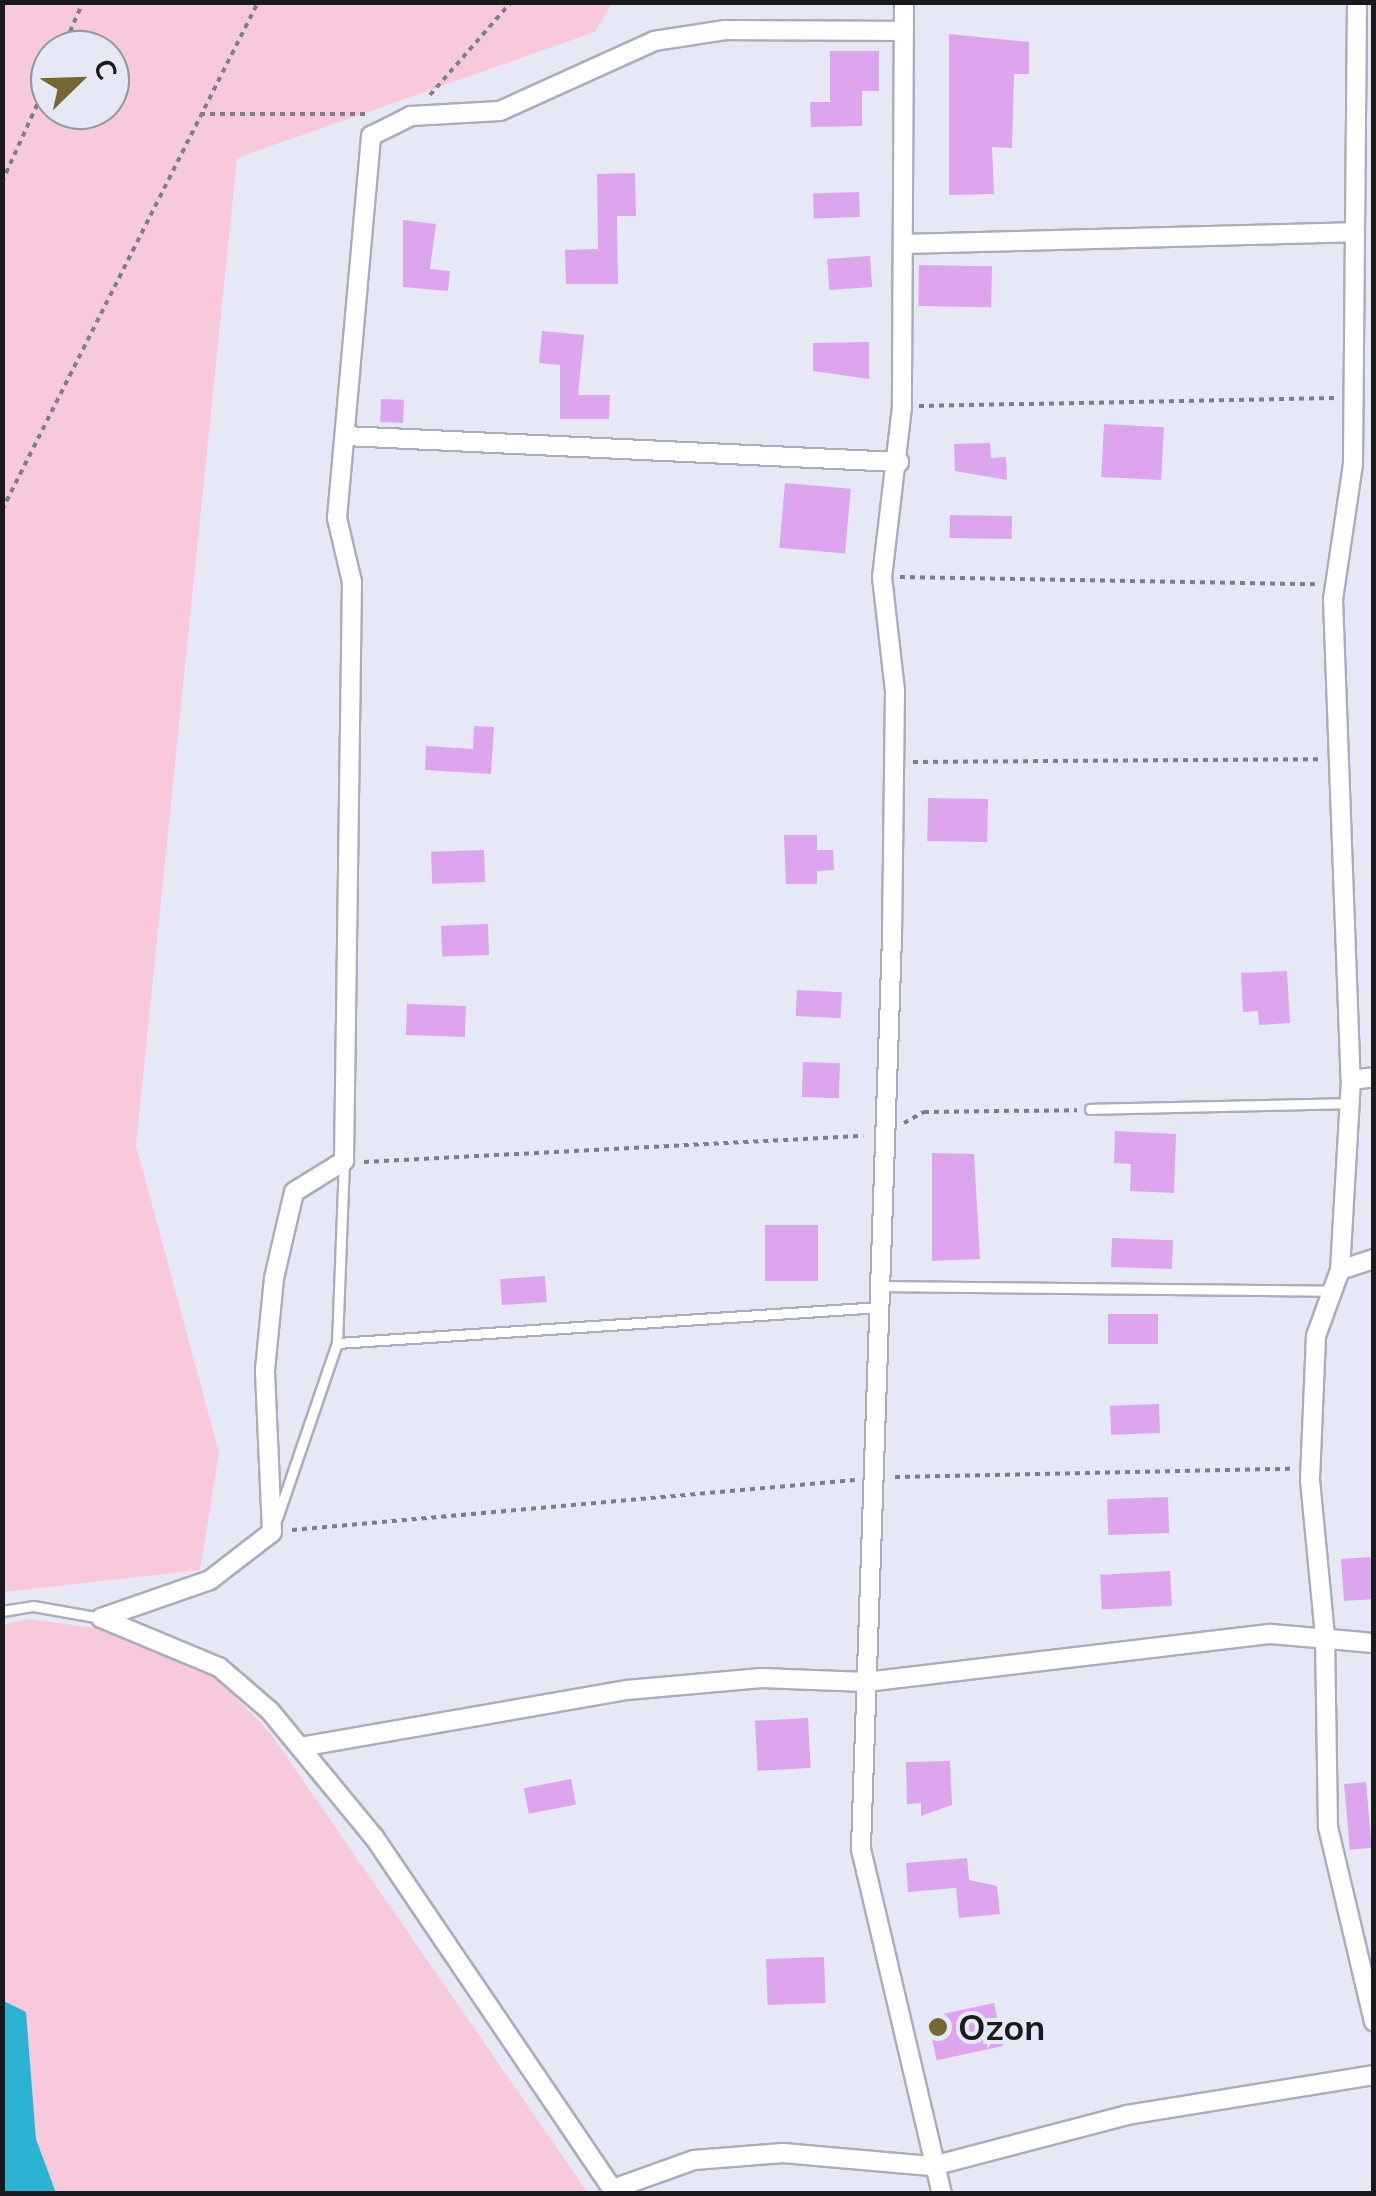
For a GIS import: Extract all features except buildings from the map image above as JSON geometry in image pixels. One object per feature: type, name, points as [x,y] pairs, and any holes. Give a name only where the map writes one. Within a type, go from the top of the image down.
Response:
[{"type":"street","points":[[904,2],[902,407],[899,462],[882,577],[894,760],[861,1849],[942,2194]]},
{"type":"street","points":[[1357,2],[1350,398],[1353,464],[1335,585],[1351,1080],[1340,1270],[1316,1336],[1310,1470],[1325,1637],[1328,1827],[1374,2022]]},
{"type":"street","points":[[101,1618],[210,1580],[272,1532],[265,1370],[274,1278],[294,1192],[344,1161],[352,582],[337,518],[371,136],[411,116],[500,112],[654,41],[724,30],[904,31]]},
{"type":"street","points":[[904,244],[1353,232]]},
{"type":"street","points":[[345,436],[899,462]]},
{"type":"street","points":[[1351,1080],[1374,1077]]},
{"type":"street","points":[[1340,1270],[1374,1258]]},
{"type":"street","points":[[101,1618],[219,1667],[300,1747],[374,1837],[615,2191],[694,2160],[784,2154],[933,2166],[1127,2116],[1374,2075]]},
{"type":"street","points":[[300,1747],[627,1690],[761,1678],[866,1682],[1271,1634],[1374,1643]]},
{"type":"lane","points":[[1353,232],[1374,231]]},
{"type":"lane","points":[[1090,1109],[1350,1103]]},
{"type":"lane","points":[[272,1532],[337,1343],[344,1161]]},
{"type":"lane","points":[[880,1286],[1330,1291]]},
{"type":"lane","points":[[337,1343],[880,1307]]},
{"type":"lane","points":[[2,1612],[33,1606],[101,1618]]},
{"type":"path","points":[[71,30],[83,2]]},
{"type":"path","points":[[2,510],[258,2]]},
{"type":"path","points":[[411,116],[511,2]]},
{"type":"path","points":[[200,114],[375,114]]},
{"type":"path","points":[[2,182],[30,120]]},
{"type":"path","points":[[902,407],[1350,398]]},
{"type":"path","points":[[882,577],[1335,585]]},
{"type":"path","points":[[894,760],[1338,760]]},
{"type":"path","points":[[344,1161],[881,1136],[924,1112],[1090,1109]]},
{"type":"path","points":[[272,1532],[874,1478],[1310,1470]]},
{"type":"shaded area","points":[[2,3],[612,3],[595,32],[237,158],[136,1145],[219,1453],[200,1570],[3,1592]]},
{"type":"shaded area","points":[[29,1619],[96,1628],[218,1678],[271,1734],[588,2193],[56,2193],[36,2139],[26,2013],[3,2000],[2,1625]]},
{"type":"water","points":[[2,2000],[26,2012],[36,2139],[56,2193],[3,2193]]},
{"type":"place","name":"Ozon","points":[[938,2027]]}]
